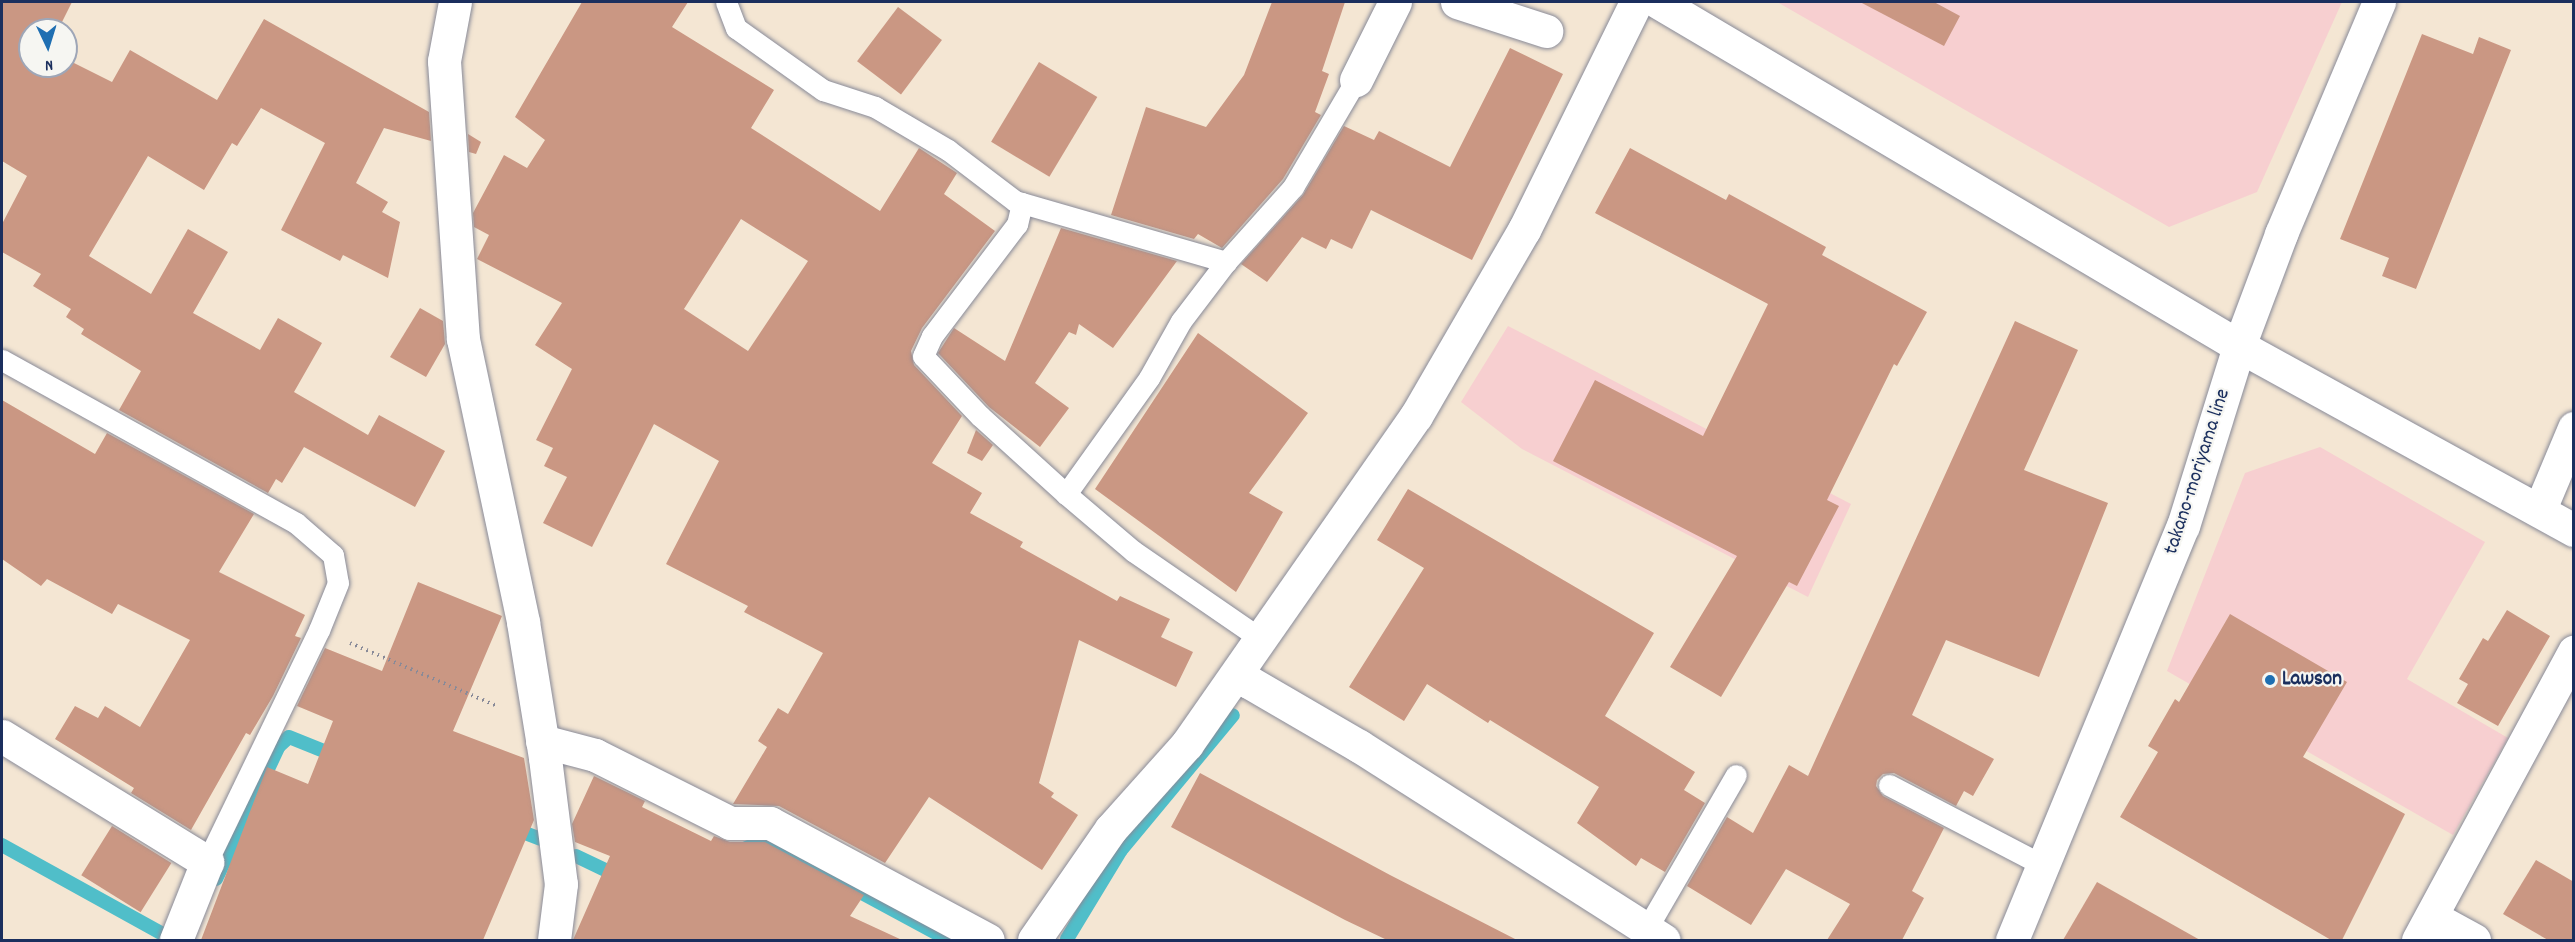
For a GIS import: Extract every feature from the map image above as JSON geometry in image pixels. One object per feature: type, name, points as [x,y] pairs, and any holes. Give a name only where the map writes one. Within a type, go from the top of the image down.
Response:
[{"type":"street","points":[[455,2],[444,61],[463,339],[523,622],[540,730],[561,884],[554,940]]},
{"type":"street","points":[[1356,80],[1395,2]]},
{"type":"street","points":[[1457,2],[1546,31]]},
{"type":"street","points":[[1034,940],[1111,829],[1187,744],[1416,416],[1524,230],[1636,2]]},
{"type":"street","points":[[1658,2],[2239,346],[2540,509],[2574,530]]},
{"type":"street","name":"takano-moriyama line","points":[[2012,940],[2183,526],[2239,346],[2281,234],[2379,2]]},
{"type":"street","points":[[2540,509],[2574,428]]},
{"type":"street","points":[[2474,940],[2425,929],[2574,651]]},
{"type":"street","points":[[1239,671],[1249,682],[1359,746],[1654,935]]},
{"type":"street","points":[[540,730],[730,823],[770,823],[988,940]]},
{"type":"street","points":[[2,736],[207,862],[176,940]]},
{"type":"lane","points":[[726,2],[736,28],[823,90],[874,107],[948,150],[1022,203],[1226,262]]},
{"type":"lane","points":[[1066,494],[1149,378],[1181,321],[1226,262],[1293,187],[1356,80]]},
{"type":"lane","points":[[1022,203],[1017,224],[932,336],[923,356],[980,416],[1133,551],[1261,639]]},
{"type":"lane","points":[[2,360],[296,523],[333,555],[338,583],[319,630],[207,862]]},
{"type":"lane","points":[[1654,935],[1736,775]]},
{"type":"lane","points":[[1889,785],[2043,865]]},
{"type":"path","points":[[319,630],[513,713],[540,730]]},
{"type":"shaded area","points":[[1777,2],[2342,2],[2257,192],[2169,227]]},
{"type":"shaded area","points":[[1508,326],[1851,504],[1808,597],[1522,449],[1461,402]]},
{"type":"shaded area","points":[[2320,447],[2485,542],[2407,679],[2508,738],[2453,835],[2167,671],[2245,473]]},
{"type":"building","points":[[2,2],[72,2],[64,18],[18,18],[18,78],[78,78],[78,65],[112,82],[130,50],[217,100],[264,19],[429,112],[431,141],[384,128],[356,183],[388,202],[382,212],[400,222],[388,278],[343,255],[340,261],[281,230],[325,143],[261,108],[237,146],[232,143],[204,190],[148,156],[89,256],[151,294],[188,229],[228,252],[193,313],[260,350],[278,318],[322,343],[294,392],[368,435],[379,415],[445,451],[415,507],[304,447],[282,483],[276,479],[268,493],[119,410],[141,371],[81,334],[84,329],[66,317],[71,309],[33,286],[41,274],[2,252],[2,224],[27,176],[2,161]]},
{"type":"building","points":[[582,2],[688,2],[672,27],[774,90],[751,128],[880,211],[919,148],[957,173],[944,194],[995,231],[922,328],[911,351],[914,365],[962,416],[932,463],[982,493],[970,513],[1023,542],[1020,547],[1117,601],[1120,596],[1170,619],[1161,637],[1193,652],[1176,687],[1079,640],[1039,783],[1054,793],[1051,797],[1078,815],[1042,870],[929,797],[885,863],[779,806],[733,804],[767,747],[758,741],[778,708],[788,714],[823,653],[744,612],[748,606],[666,564],[719,461],[654,424],[592,547],[543,523],[567,477],[544,466],[553,448],[536,440],[572,369],[535,345],[562,303],[477,259],[489,235],[474,227],[473,213],[504,155],[527,168],[545,140],[515,117]],"holes":[[[741,219],[808,261],[748,351],[684,309]]]},
{"type":"building","points":[[1272,2],[1345,2],[1322,71],[1329,74],[1315,112],[1321,115],[1283,179],[1222,248],[1198,234],[1194,239],[1111,215],[1146,107],[1206,127],[1244,75]]},
{"type":"building","points":[[1860,2],[1934,2],[1960,16],[1944,46]]},
{"type":"building","points":[[898,7],[942,40],[901,94],[857,61]]},
{"type":"building","points":[[2422,34],[2473,54],[2479,37],[2511,50],[2416,289],[2382,276],[2389,258],[2340,239]]},
{"type":"building","points":[[1510,48],[1563,74],[1472,260],[1371,210],[1352,249],[1331,239],[1326,249],[1302,237],[1267,282],[1241,264],[1303,195],[1344,126],[1374,140],[1379,131],[1450,167]]},
{"type":"building","points":[[1039,62],[1097,97],[1049,177],[991,142]]},
{"type":"building","points":[[468,134],[481,142],[476,154],[469,152]]},
{"type":"building","points":[[1630,148],[1726,200],[1729,194],[1826,247],[1822,255],[1927,312],[1897,366],[1894,364],[1827,500],[1839,506],[1797,586],[1789,582],[1721,697],[1670,667],[1737,556],[1553,461],[1595,380],[1703,436],[1768,304],[1595,213]]},
{"type":"building","points":[[1061,228],[1177,261],[1113,348],[1079,324],[1076,335],[1069,332],[1035,383],[1069,408],[1040,447],[989,407],[938,353],[954,328],[1005,361]]},
{"type":"building","points":[[420,308],[443,321],[445,344],[426,377],[390,357]]},
{"type":"building","points":[[2015,321],[2078,350],[2024,470],[2108,503],[2039,677],[1946,640],[1912,715],[1994,759],[1973,796],[1964,791],[1956,806],[1894,773],[1883,774],[1877,780],[1876,786],[1883,796],[1944,828],[1912,891],[1924,898],[1902,940],[1827,940],[1850,904],[1786,869],[1751,925],[1687,886],[1727,817],[1753,833],[1789,765],[1808,776]]},
{"type":"building","points":[[1198,333],[1308,413],[1249,493],[1283,512],[1236,592],[1095,489]]},
{"type":"building","points":[[2,400],[95,454],[107,433],[254,514],[219,572],[305,615],[295,636],[301,638],[273,696],[250,735],[246,733],[191,830],[131,793],[134,788],[55,739],[75,706],[98,718],[105,706],[140,727],[190,640],[118,604],[112,614],[47,579],[41,586],[2,559]]},
{"type":"building","points":[[976,430],[993,445],[982,461],[967,453]]},
{"type":"building","points":[[1408,489],[1654,633],[1605,716],[1695,772],[1684,790],[1705,803],[1665,872],[1641,858],[1636,866],[1577,823],[1599,787],[1490,720],[1488,723],[1427,684],[1404,721],[1349,687],[1424,568],[1377,540]]},
{"type":"building","points":[[418,582],[502,616],[453,731],[524,758],[534,820],[483,940],[201,940],[267,767],[308,784],[333,721],[297,706],[325,648],[382,671]]},
{"type":"building","points":[[2507,610],[2550,636],[2498,726],[2457,703],[2468,684],[2459,679],[2483,638],[2488,641]]},
{"type":"building","points":[[2230,614],[2347,682],[2303,757],[2405,814],[2342,940],[2331,940],[2120,817],[2158,752],[2148,746],[2175,699],[2179,702]]},
{"type":"building","points":[[1200,773],[1517,940],[1387,940],[1345,920],[1171,827]]},
{"type":"building","points":[[594,776],[645,801],[642,807],[711,841],[714,836],[730,842],[765,842],[864,895],[850,916],[902,940],[573,940],[610,856],[575,842],[572,824]]},
{"type":"building","points":[[112,826],[171,863],[141,912],[81,875]]},
{"type":"building","points":[[2536,860],[2574,882],[2574,940],[2548,940],[2503,914]]},
{"type":"building","points":[[2097,882],[2200,940],[2063,940]]},
{"type":"waterway","points":[[1067,939],[1121,850],[1233,715]]},
{"type":"waterway","points":[[216,879],[279,746],[289,737],[336,756]]},
{"type":"waterway","points":[[512,828],[540,839]]},
{"type":"waterway","points":[[742,850],[764,840],[949,940]]},
{"type":"waterway","points":[[2,845],[161,933]]},
{"type":"waterway","points":[[576,856],[620,877]]},
{"type":"place","name":"Lawson","points":[[2270,680]]}]
